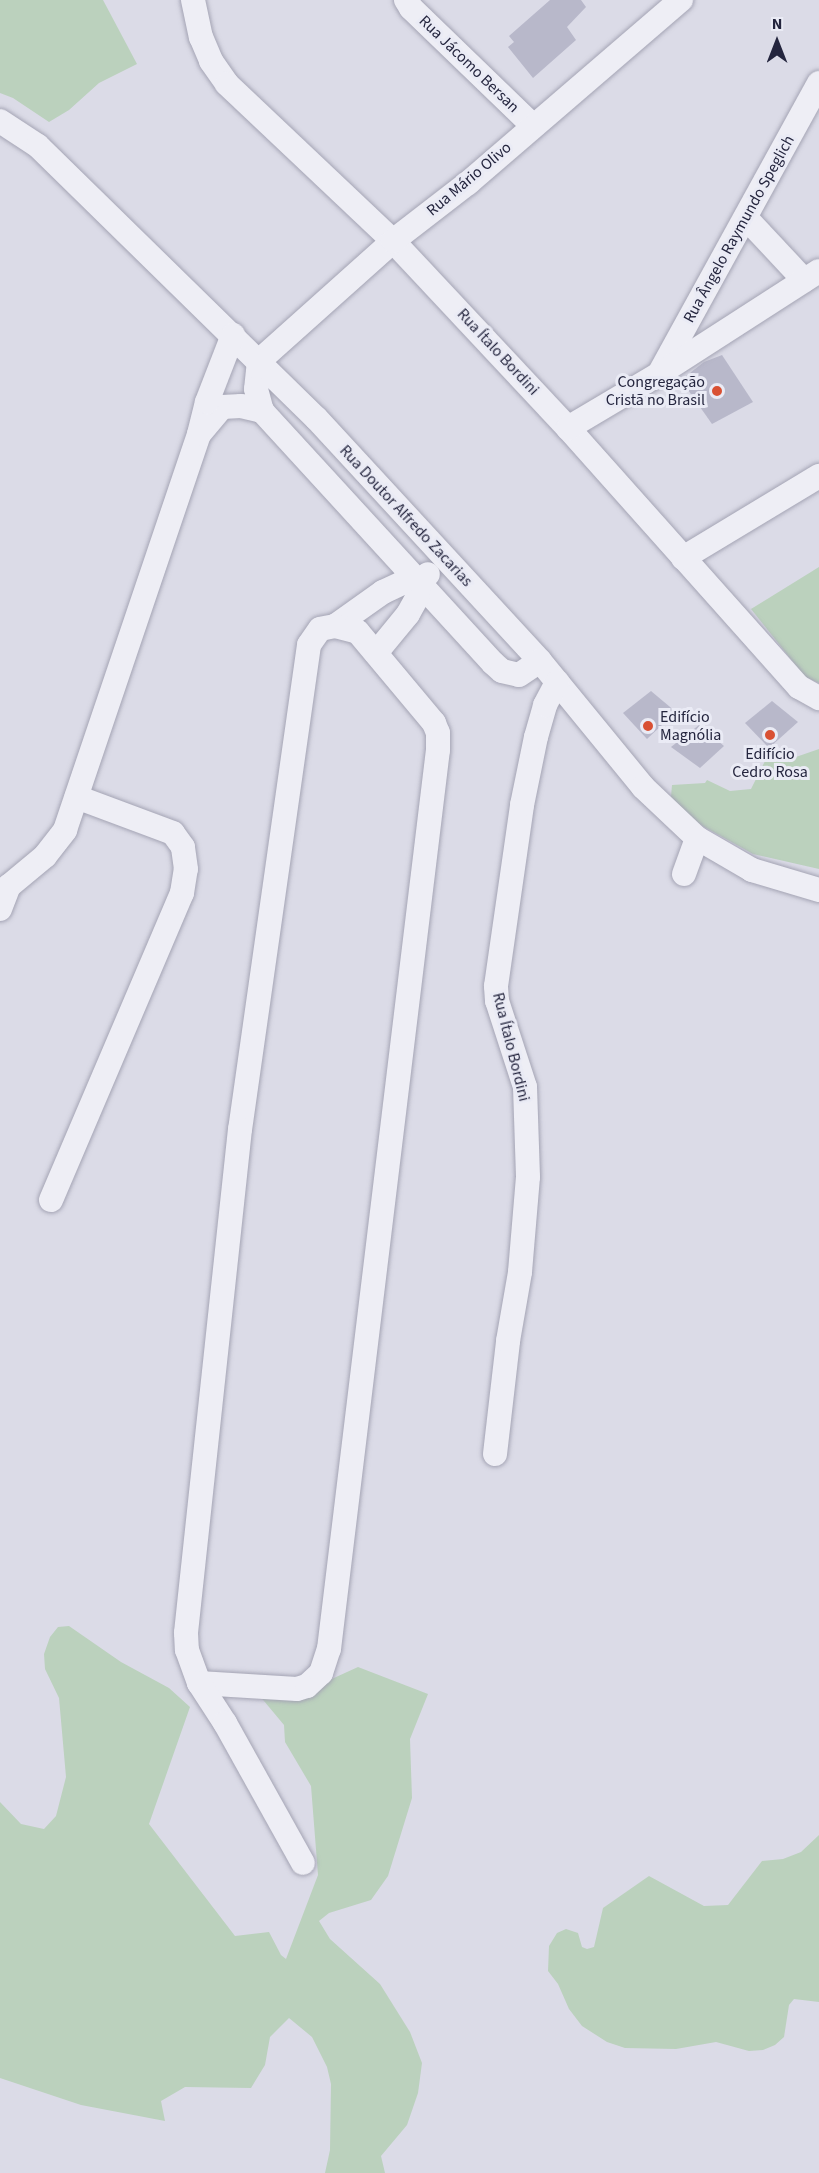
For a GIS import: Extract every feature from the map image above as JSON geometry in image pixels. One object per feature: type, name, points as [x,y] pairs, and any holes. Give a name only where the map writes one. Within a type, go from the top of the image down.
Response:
[{"type":"street","name":"Rua Ítalo Bordini","points":[[193,0],[201,38],[211,61],[227,84],[393,241],[568,428],[799,687],[819,698]]},
{"type":"street","name":"Rua Jácomo Bersan","points":[[406,0],[411,8],[533,126]]},
{"type":"street","name":"Rua Mário Olivo","points":[[259,361],[393,241],[468,183],[681,0]]},
{"type":"street","name":"Rua Ângelo Raymundo Speglich","points":[[659,374],[819,83]]},
{"type":"street","name":"Rua Doutor Alfredo Zacarias","points":[[0,121],[38,146],[316,418],[540,662],[643,787],[697,838],[752,870],[819,890]]},
{"type":"street","points":[[568,428],[659,374],[812,275],[746,218]]},
{"type":"street","points":[[0,909],[9,886],[45,856],[65,830],[199,434],[207,402],[233,335]]},
{"type":"street","points":[[259,361],[256,389],[262,411],[502,671],[519,675],[540,662]]},
{"type":"street","points":[[199,434],[222,407],[241,406],[262,411]]},
{"type":"street","points":[[683,558],[819,476]]},
{"type":"street","points":[[376,652],[408,614],[417,598],[420,582],[445,559]]},
{"type":"street","points":[[303,1863],[225,1723],[199,1683],[187,1650],[186,1634],[240,1129],[309,645],[320,629],[335,626],[383,592],[402,583],[420,582]]},
{"type":"street","points":[[199,1683],[297,1689],[307,1686],[321,1673],[329,1649],[438,750],[438,733],[434,723],[376,652],[358,632],[335,626]]},
{"type":"street","name":"Rua Ítalo Bordini","points":[[495,1454],[508,1341],[519,1283],[528,1177],[525,1087],[497,1001],[496,986],[522,805],[545,705],[557,682]]},
{"type":"street","points":[[51,1200],[182,893],[186,868],[183,847],[173,832],[76,797]]},
{"type":"street","points":[[684,874],[697,838]]},
{"type":"green space","points":[[0,0],[103,0],[137,64],[99,83],[69,110],[49,122],[13,98],[0,93]]},
{"type":"green space","points":[[819,567],[819,683],[805,677],[751,609]]},
{"type":"green space","points":[[819,749],[819,869],[753,854],[670,808],[672,785],[705,783],[707,780],[730,791],[751,789],[765,761],[793,758]]},
{"type":"green space","points":[[69,1626],[121,1662],[169,1688],[190,1707],[149,1824],[235,1936],[269,1932],[281,1955],[286,1959],[318,1875],[311,1786],[285,1742],[284,1725],[259,1695],[312,1688],[358,1667],[428,1694],[410,1739],[412,1798],[388,1876],[371,1900],[329,1913],[319,1921],[330,1939],[380,1984],[410,2032],[422,2063],[418,2093],[407,2125],[381,2156],[385,2173],[325,2173],[330,2150],[331,2084],[327,2067],[312,2037],[289,2018],[270,2037],[265,2065],[251,2088],[185,2087],[161,2101],[165,2121],[81,2105],[0,2078],[0,1802],[21,1824],[44,1829],[56,1816],[66,1777],[59,1698],[45,1669],[44,1654],[50,1637],[58,1627]]},
{"type":"green space","points":[[819,1835],[819,2002],[794,1999],[789,2005],[784,2037],[775,2045],[763,2050],[749,2051],[716,2042],[676,2049],[625,2048],[607,2042],[582,2026],[569,2009],[558,1984],[548,1971],[549,1946],[557,1933],[566,1929],[578,1933],[582,1947],[587,1949],[594,1947],[603,1908],[649,1876],[704,1906],[728,1905],[762,1861],[783,1859],[801,1852]]},
{"type":"building","points":[[550,0],[581,0],[586,7],[567,27],[576,40],[533,78],[508,47],[514,42],[509,36]]},
{"type":"building","name":"Congregação Cristã no Brasil","points":[[722,355],[753,402],[712,424],[681,380],[704,362]]},
{"type":"building","name":"Edifício Magnólia","points":[[651,691],[676,712],[647,739],[623,713]]},
{"type":"building","name":"Edifício Cedro Rosa","points":[[772,701],[798,722],[769,748],[745,723]]},
{"type":"building","points":[[699,725],[724,746],[700,768],[671,747]]},
{"type":"place","name":"Congregação Cristã no Brasil","points":[[717,391]]},
{"type":"place","name":"Edifício Magnólia","points":[[648,726]]},
{"type":"place","name":"Edifício Cedro Rosa","points":[[770,735]]}]
